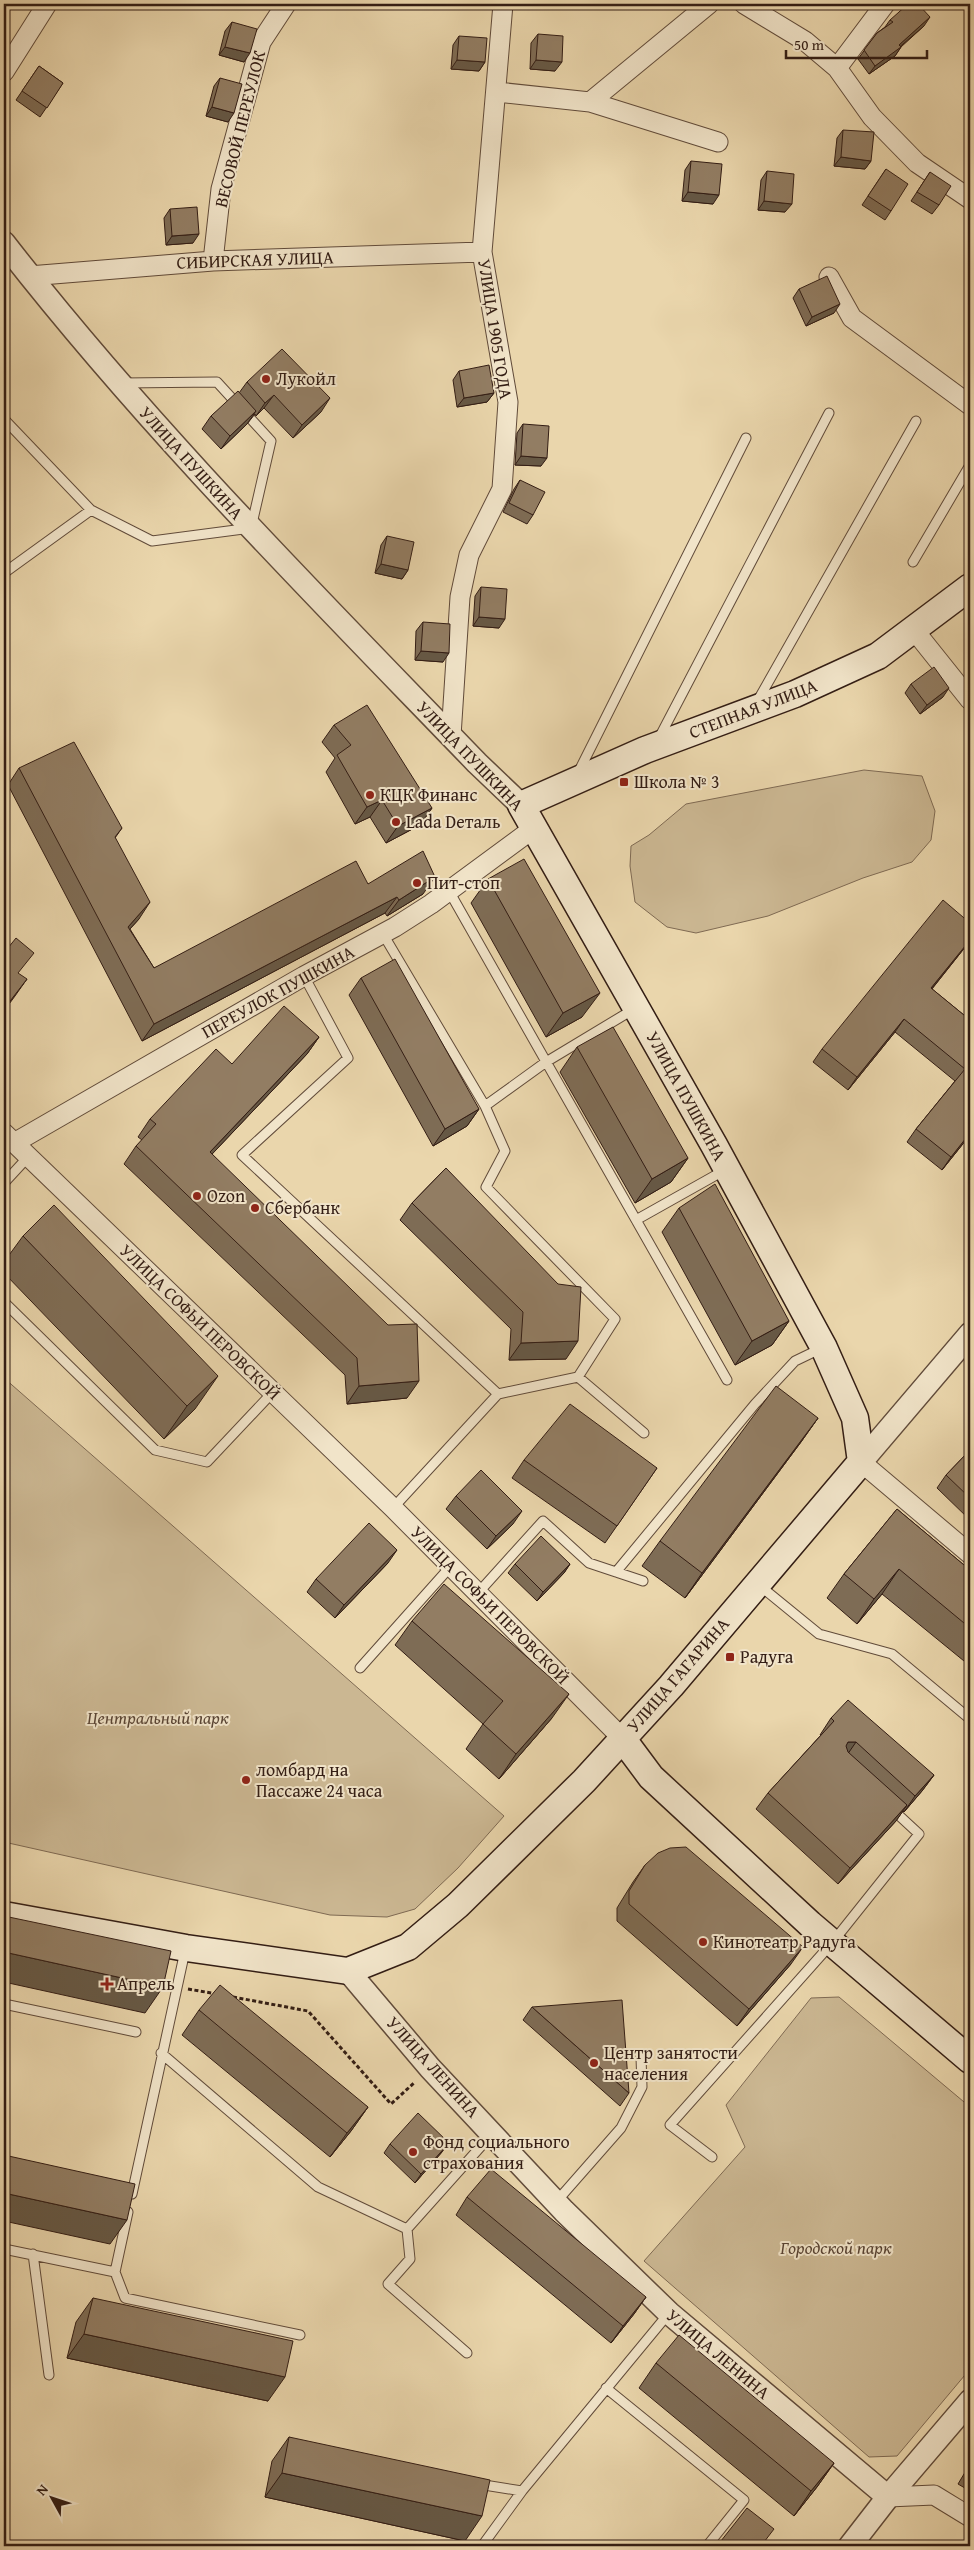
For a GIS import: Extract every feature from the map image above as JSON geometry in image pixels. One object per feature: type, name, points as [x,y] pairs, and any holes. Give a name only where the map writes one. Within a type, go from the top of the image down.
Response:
[{"type":"main road","name":"СТЕПНАЯ УЛИЦА","points":[[521,805],[654,746],[796,694],[878,656],[970,588]]},
{"type":"main road","name":"УЛИЦА ПУШКИНА","points":[[521,805],[727,1169],[824,1348],[855,1418],[861,1462]]},
{"type":"main road","name":"УЛИЦА ГАГАРИНА","points":[[348,1970],[408,1947],[458,1905],[584,1781],[671,1686],[861,1462]]},
{"type":"main road","name":"УЛИЦА СОФЬИ ПЕРОВСКОЙ","points":[[622,1738],[651,1777],[832,1943],[970,2060]]},
{"type":"main road","points":[[4,1915],[186,1948],[348,1970]]},
{"type":"street","points":[[4,72],[47,4]]},
{"type":"street","name":"ВЕСОВОЙ ПЕРЕУЛОК","points":[[213,261],[221,189],[261,42],[286,4]]},
{"type":"street","name":"УЛИЦА 1905 ГОДА","points":[[451,736],[460,597],[469,555],[502,489],[508,402],[482,252],[503,4]]},
{"type":"street","points":[[590,102],[709,4]]},
{"type":"street","points":[[744,4],[804,41],[837,68],[872,117],[917,163],[970,199]]},
{"type":"street","points":[[837,68],[884,4]]},
{"type":"street","points":[[497,92],[590,102],[718,142]]},
{"type":"street","name":"УЛИЦА ПУШКИНА","points":[[4,244],[61,316],[251,528],[451,736],[521,805]]},
{"type":"street","name":"СИБИРСКАЯ УЛИЦА","points":[[29,276],[213,261],[482,252]]},
{"type":"street","points":[[829,277],[852,318],[970,405]]},
{"type":"street","points":[[914,630],[970,700]]},
{"type":"street","name":"ПЕРЕУЛОК ПУШКИНА","points":[[9,1138],[382,934],[449,891],[534,828]]},
{"type":"street","name":"УЛИЦА СОФЬИ ПЕРОВСКОЙ","points":[[9,1138],[394,1508],[622,1738]]},
{"type":"street","name":"УЛИЦА ГАГАРИНА","points":[[861,1462],[965,1344]]},
{"type":"street","points":[[861,1462],[970,1554]]},
{"type":"street","name":"УЛИЦА ЛЕНИНА","points":[[348,1970],[430,2068],[556,2202],[669,2313],[888,2497]]},
{"type":"street","points":[[850,2546],[888,2497],[970,2401]]},
{"type":"street","points":[[888,2497],[934,2495],[970,2517]]},
{"type":"lane","points":[[4,419],[91,510],[152,541],[251,528],[271,441],[217,382],[120,383]]},
{"type":"lane","points":[[654,746],[829,413]]},
{"type":"lane","points":[[752,710],[916,421]]},
{"type":"lane","points":[[574,782],[746,438]]},
{"type":"lane","points":[[914,562],[970,465]]},
{"type":"lane","points":[[4,573],[91,510]]},
{"type":"lane","points":[[449,891],[727,1380]]},
{"type":"lane","points":[[382,934],[485,1106],[505,1151],[486,1187],[616,1319],[578,1377],[498,1394],[394,1508]]},
{"type":"lane","points":[[304,976],[348,1058],[242,1155],[498,1394]]},
{"type":"lane","points":[[485,1106],[546,1062],[636,1007]]},
{"type":"lane","points":[[4,1183],[28,1157]]},
{"type":"lane","points":[[636,1220],[727,1169]]},
{"type":"lane","points":[[4,1302],[155,1450],[208,1462],[273,1392]]},
{"type":"lane","points":[[616,1572],[755,1404],[795,1361],[824,1348]]},
{"type":"lane","points":[[578,1377],[644,1433]]},
{"type":"lane","points":[[478,1593],[542,1521],[589,1563],[643,1582]]},
{"type":"lane","points":[[360,1668],[451,1566]]},
{"type":"lane","points":[[758,1584],[819,1634],[892,1654],[970,1719]]},
{"type":"lane","points":[[712,2157],[670,2125],[832,1943],[918,1834],[884,1802]]},
{"type":"lane","points":[[186,1948],[161,2053],[115,2272],[125,2298],[300,2335]]},
{"type":"lane","points":[[4,2004],[136,2032]]},
{"type":"lane","points":[[161,2053],[318,2186],[407,2229]]},
{"type":"lane","points":[[556,2202],[621,2128],[642,2087],[642,2057]]},
{"type":"lane","points":[[467,2353],[388,2284],[410,2259],[407,2229],[493,2133]]},
{"type":"lane","points":[[4,2248],[115,2272]]},
{"type":"lane","points":[[32,2254],[49,2374]]},
{"type":"lane","points":[[482,2546],[522,2491],[669,2313]]},
{"type":"lane","points":[[606,2388],[744,2500],[707,2546]]},
{"type":"lane","points":[[465,2481],[522,2491]]},
{"type":"path","points":[[177,1987],[308,2012],[391,2104],[430,2068]]},
{"type":"green space","points":[[864,770],[922,776],[935,811],[931,840],[912,862],[863,878],[768,916],[696,933],[667,927],[635,902],[630,866],[631,846],[649,835],[686,804]]},
{"type":"green space","name":"Центральный парк","points":[[4,1378],[504,1816],[458,1868],[415,1909],[387,1917],[330,1915],[4,1842]]},
{"type":"green space","name":"Городской парк","points":[[839,1997],[970,2107],[970,2369],[897,2456],[869,2457],[644,2261],[745,2147],[726,2105],[811,1998]]},
{"type":"building","points":[[908,4],[918,4],[930,17],[899,45],[901,47],[875,66],[864,50],[877,33],[893,22],[890,20]]},
{"type":"building","points":[[232,22],[257,29],[250,53],[225,47]]},
{"type":"building","points":[[538,34],[563,36],[562,62],[536,60]]},
{"type":"building","points":[[459,36],[487,38],[485,62],[457,60]]},
{"type":"building","points":[[39,66],[63,83],[47,108],[22,91]]},
{"type":"building","points":[[220,78],[242,84],[234,113],[212,107]]},
{"type":"building","points":[[843,130],[874,132],[871,161],[841,157]]},
{"type":"building","points":[[691,161],[722,164],[719,195],[688,192]]},
{"type":"building","points":[[886,169],[908,184],[891,211],[868,196]]},
{"type":"building","points":[[767,171],[794,174],[792,204],[764,201]]},
{"type":"building","points":[[930,172],[951,186],[939,205],[917,192]]},
{"type":"building","points":[[197,207],[199,234],[172,236],[170,209]]},
{"type":"building","points":[[827,276],[840,304],[812,317],[799,289]]},
{"type":"building","points":[[282,349],[330,398],[302,425],[274,395],[265,403],[247,382]]},
{"type":"building","points":[[489,365],[494,393],[464,398],[459,371]]},
{"type":"building","points":[[238,391],[256,411],[230,436],[211,416]]},
{"type":"building","points":[[523,424],[549,426],[547,458],[521,456]]},
{"type":"building","points":[[520,480],[545,492],[533,515],[509,503]]},
{"type":"building","points":[[387,536],[414,542],[408,570],[381,564]]},
{"type":"building","points":[[481,587],[507,589],[505,619],[479,617]]},
{"type":"building","points":[[423,622],[450,624],[449,653],[421,651]]},
{"type":"building","points":[[934,667],[949,688],[927,705],[911,684]]},
{"type":"building","points":[[367,705],[432,808],[398,826],[382,800],[367,807],[337,755],[351,745],[334,725]]},
{"type":"building","points":[[74,742],[122,828],[115,837],[150,902],[128,927],[154,968],[356,861],[368,884],[423,851],[435,877],[399,900],[397,897],[154,1024],[19,768]]},
{"type":"building","points":[[524,859],[600,993],[563,1013],[488,879]]},
{"type":"building","points":[[943,900],[970,923],[970,940],[931,988],[970,1020],[970,1133],[951,1157],[916,1129],[965,1069],[904,1019],[857,1077],[822,1049]]},
{"type":"building","points":[[16,938],[34,953],[18,973],[27,979],[4,1009],[4,953]]},
{"type":"building","points":[[395,959],[479,1109],[445,1129],[361,978]]},
{"type":"building","points":[[284,1006],[319,1037],[210,1152],[388,1325],[417,1324],[419,1381],[359,1386],[357,1358],[136,1146],[156,1124],[150,1119],[216,1049],[232,1064]]},
{"type":"building","points":[[613,1027],[688,1158],[652,1179],[577,1047]]},
{"type":"building","points":[[446,1168],[558,1284],[581,1287],[578,1341],[521,1343],[523,1312],[412,1203]]},
{"type":"building","points":[[715,1184],[789,1321],[752,1341],[679,1208]]},
{"type":"building","points":[[54,1205],[218,1376],[187,1406],[23,1236]]},
{"type":"building","points":[[776,1386],[818,1418],[702,1573],[660,1541]]},
{"type":"building","points":[[570,1404],[657,1468],[617,1526],[524,1460]]},
{"type":"building","points":[[970,1450],[970,1498],[946,1475]]},
{"type":"building","points":[[481,1470],[522,1511],[496,1536],[456,1496]]},
{"type":"building","points":[[897,1509],[970,1570],[970,1628],[899,1569],[874,1599],[844,1574]]},
{"type":"building","points":[[369,1523],[397,1550],[344,1605],[316,1579]]},
{"type":"building","points":[[541,1536],[570,1564],[543,1592],[515,1564]]},
{"type":"building","points":[[444,1584],[569,1694],[516,1754],[483,1724],[503,1701],[412,1621]]},
{"type":"building","points":[[848,1700],[934,1775],[915,1796],[856,1742],[848,1742],[846,1746],[848,1752],[907,1805],[850,1868],[768,1793],[834,1721],[831,1718]]},
{"type":"building","name":"Кинотеатр Радуга","points":[[686,1847],[803,1947],[749,2009],[629,1904],[629,1891],[645,1865],[658,1853],[670,1848]]},
{"type":"building","points":[[4,1916],[171,1951],[163,1987],[4,1952]]},
{"type":"building","points":[[220,1985],[368,2107],[347,2133],[199,2010]]},
{"type":"building","points":[[622,2000],[629,2093],[532,2007]]},
{"type":"building","name":"Фонд социального страхования","points":[[418,2113],[449,2143],[421,2174],[390,2144]]},
{"type":"building","points":[[4,2155],[135,2184],[127,2220],[4,2193]]},
{"type":"building","points":[[491,2169],[646,2297],[623,2326],[467,2197]]},
{"type":"building","points":[[93,2298],[293,2341],[285,2377],[84,2334]]},
{"type":"building","points":[[679,2335],[834,2463],[811,2491],[656,2363]]},
{"type":"building","points":[[289,2437],[490,2480],[482,2516],[282,2473]]},
{"type":"building","points":[[970,2465],[970,2479],[964,2475]]},
{"type":"building","points":[[747,2508],[774,2529],[761,2546],[717,2546]]},
{"type":"place","name":"Лукойл","points":[[266,379]]},
{"type":"place","name":"Школа № 3","points":[[624,782]]},
{"type":"place","name":"КЦК Финанс","points":[[370,795]]},
{"type":"place","name":"Lada Dеталь","points":[[396,822]]},
{"type":"place","name":"Пит-стоп","points":[[417,883]]},
{"type":"place","name":"Ozon","points":[[197,1196]]},
{"type":"place","name":"Сбербанк","points":[[255,1208]]},
{"type":"place","name":"Радуга","points":[[730,1657]]},
{"type":"place","name":"ломбард на Пассаже 24 часа","points":[[246,1780]]},
{"type":"place","name":"Кинотеатр Радуга","points":[[703,1942]]},
{"type":"place","name":"Апрель","points":[[107,1984]]},
{"type":"place","name":"Центр занятости населения","points":[[594,2063]]},
{"type":"place","name":"Фонд социального страхования","points":[[413,2152]]}]
